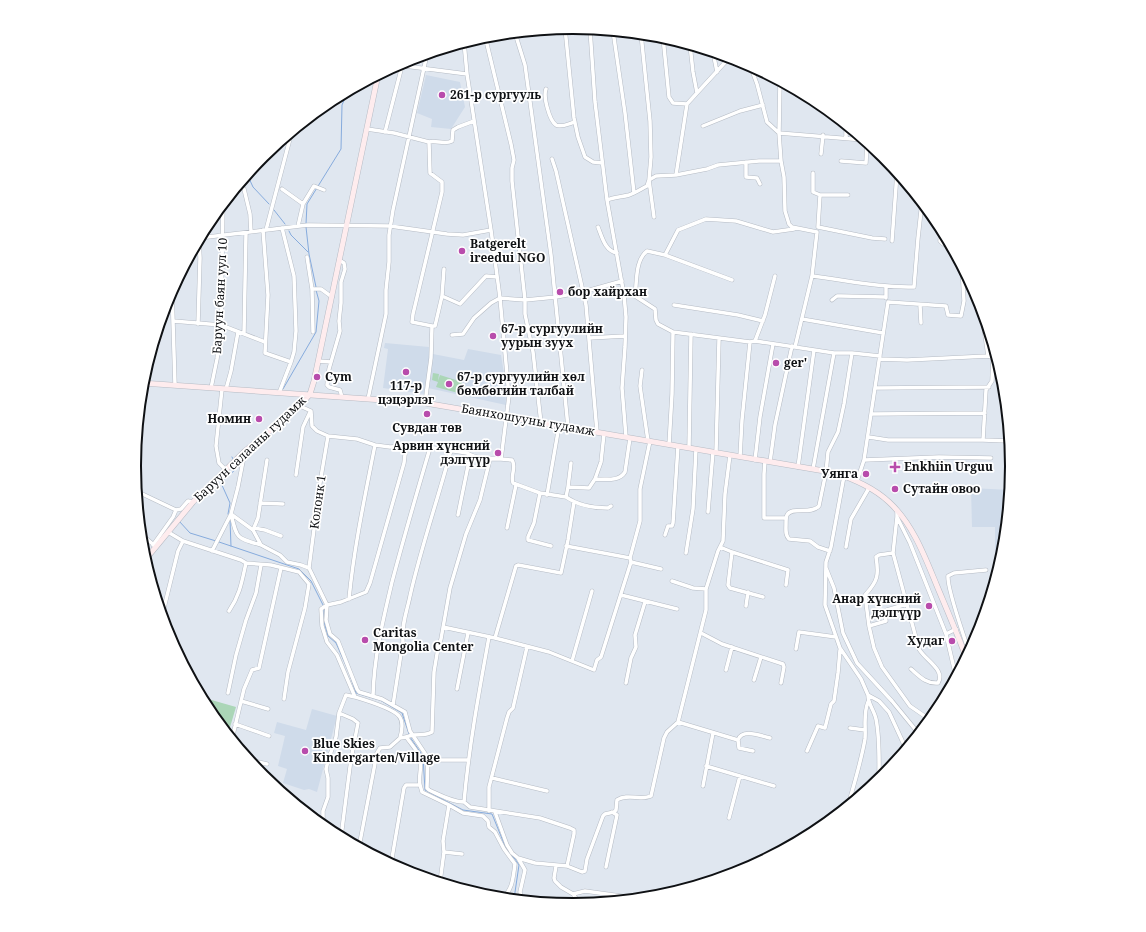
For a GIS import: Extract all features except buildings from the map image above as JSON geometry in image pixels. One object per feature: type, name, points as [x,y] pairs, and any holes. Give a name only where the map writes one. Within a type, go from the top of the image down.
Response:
[{"type":"main road","points":[[310,394],[340,260],[377,82]]},
{"type":"main road","name":"Баянхошууны гудамж","points":[[149,383],[425,403],[813,469],[844,476],[857,481],[889,502],[897,510],[914,534],[963,650]]},
{"type":"main road","name":"Баруун салааны гудамж","points":[[150,553],[192,502],[245,451],[300,406],[310,394]]},
{"type":"street","points":[[566,34],[578,137],[586,157],[593,162],[602,163]]},
{"type":"street","points":[[590,35],[595,102],[602,163],[624,296],[625,336],[622,388],[628,438],[625,472],[622,477],[595,479]]},
{"type":"street","points":[[614,36],[625,113],[634,193]]},
{"type":"street","points":[[517,38],[525,66],[551,255],[568,427]]},
{"type":"street","points":[[642,40],[650,121],[651,156],[649,180],[654,217]]},
{"type":"street","points":[[487,43],[508,128],[514,160],[512,168],[512,181],[525,300],[524,314],[533,352],[540,422]]},
{"type":"street","points":[[664,44],[669,97],[673,103],[687,104]]},
{"type":"street","points":[[465,48],[474,122],[492,230],[509,396],[501,459]]},
{"type":"street","points":[[691,51],[697,93]]},
{"type":"street","points":[[714,58],[717,72]]},
{"type":"street","points":[[368,399],[386,314],[386,290],[389,270],[388,242],[390,226],[425,60]]},
{"type":"street","points":[[676,175],[687,104],[726,62]]},
{"type":"street","points":[[412,66],[423,69],[467,74]]},
{"type":"street","points":[[386,132],[401,70]]},
{"type":"street","points":[[753,74],[767,122],[779,133],[856,139]]},
{"type":"street","points":[[780,87],[779,133],[784,177],[785,211],[789,224],[792,227],[817,232]]},
{"type":"street","points":[[546,88],[547,108],[555,124],[562,126],[575,122]]},
{"type":"street","points":[[703,126],[740,111],[763,105]]},
{"type":"street","points":[[367,129],[429,142],[450,142],[452,141],[453,130],[474,122]]},
{"type":"street","points":[[846,131],[846,138]]},
{"type":"street","points":[[822,154],[823,136]]},
{"type":"street","points":[[290,140],[264,230],[263,249],[268,295],[265,353],[292,362]]},
{"type":"street","points":[[429,142],[430,173],[442,182],[442,192],[412,322],[435,326],[442,296],[444,269]]},
{"type":"street","points":[[841,161],[866,163],[867,150]]},
{"type":"street","points":[[552,159],[586,305],[597,432]]},
{"type":"street","points":[[607,200],[634,193],[646,186],[649,180],[656,176],[676,175],[707,169],[718,165],[759,161],[781,161]]},
{"type":"street","points":[[746,162],[746,177],[757,178],[760,184]]},
{"type":"street","points":[[813,173],[813,192],[820,195],[848,195]]},
{"type":"street","points":[[892,241],[897,180]]},
{"type":"street","points":[[298,226],[303,204],[314,186],[324,190]]},
{"type":"street","points":[[244,189],[250,214],[251,232]]},
{"type":"street","points":[[282,189],[303,204]]},
{"type":"street","points":[[786,518],[764,518],[764,474],[768,462],[793,347],[802,319],[812,276],[820,195]]},
{"type":"street","points":[[812,276],[886,287],[914,287],[921,210]]},
{"type":"street","name":"Баруун баян уул 10","points":[[211,388],[217,359],[221,325],[223,213]]},
{"type":"street","points":[[665,255],[678,230],[706,219],[736,221],[773,232],[798,229]]},
{"type":"street","points":[[206,238],[306,225],[390,226],[463,235],[492,230]]},
{"type":"street","points":[[598,227],[605,246],[613,252],[617,252]]},
{"type":"street","points":[[818,227],[872,238],[885,239]]},
{"type":"street","points":[[279,393],[292,362],[296,331],[294,276],[282,228]]},
{"type":"street","points":[[244,334],[246,232]]},
{"type":"street","points":[[198,324],[200,249]]},
{"type":"street","points":[[635,296],[636,276],[643,254],[647,251],[665,255],[732,280]]},
{"type":"street","points":[[307,257],[315,289],[313,332]]},
{"type":"street","points":[[340,260],[344,264],[345,269],[342,282],[342,303],[339,321],[340,331],[331,362],[327,385],[340,390],[342,397]]},
{"type":"street","points":[[442,296],[460,304],[486,276],[497,277]]},
{"type":"street","points":[[755,341],[763,321],[775,276]]},
{"type":"street","points":[[452,335],[463,334],[474,318],[491,303],[500,298],[525,300],[556,297],[583,292],[622,281]]},
{"type":"street","points":[[888,302],[946,306],[948,315],[961,316],[964,301],[963,281]]},
{"type":"street","points":[[857,481],[864,460],[872,414],[888,302],[885,298],[886,287]]},
{"type":"street","points":[[315,289],[324,291],[332,297]]},
{"type":"street","points":[[624,296],[635,296],[655,309],[658,324],[673,332],[720,339],[750,342],[755,341],[834,353],[852,353],[880,358],[907,360],[988,356],[987,343]]},
{"type":"street","points":[[832,300],[837,296],[885,298]]},
{"type":"street","points":[[674,305],[738,315],[763,321]]},
{"type":"street","points":[[920,305],[921,324]]},
{"type":"street","points":[[172,306],[175,385]]},
{"type":"street","points":[[802,319],[883,333]]},
{"type":"street","points":[[172,321],[221,325],[265,342]]},
{"type":"street","points":[[425,403],[431,358],[432,326]]},
{"type":"street","points":[[226,470],[219,463],[216,446],[224,389],[231,371],[238,332]]},
{"type":"street","points":[[669,445],[673,332]]},
{"type":"street","points":[[689,448],[691,334]]},
{"type":"street","points":[[589,338],[625,336]]},
{"type":"street","points":[[708,512],[714,452],[720,339]]},
{"type":"street","points":[[740,457],[742,420],[750,342]]},
{"type":"street","points":[[755,460],[759,425],[773,344]]},
{"type":"street","points":[[798,467],[814,350]]},
{"type":"street","points":[[813,469],[834,353]]},
{"type":"street","points":[[830,551],[810,541],[789,539],[786,537],[786,518],[790,512],[811,511],[819,506],[826,472],[828,452],[838,432],[852,353]]},
{"type":"street","points":[[318,361],[331,362]]},
{"type":"street","points":[[983,440],[986,390],[992,381],[993,368]]},
{"type":"street","points":[[443,628],[495,638],[549,652],[594,670],[597,660],[601,657],[621,595],[640,521],[640,489],[649,441],[640,386],[642,370]]},
{"type":"street","points":[[875,388],[989,387]]},
{"type":"street","points":[[300,406],[311,411]]},
{"type":"street","points":[[311,411],[312,426],[317,431],[328,436],[357,439],[390,448],[406,446],[451,450],[467,453],[470,456],[512,460],[514,462],[514,466],[511,478],[516,485],[547,495],[566,497],[574,502],[594,508],[608,508],[611,506]]},
{"type":"street","points":[[296,475],[303,427],[311,411]]},
{"type":"street","points":[[872,414],[985,413]]},
{"type":"street","points":[[547,495],[559,426]]},
{"type":"street","points":[[568,486],[589,488],[595,479],[601,462],[604,434]]},
{"type":"street","name":"Колонк 1","points":[[309,568],[320,483],[328,436]]},
{"type":"street","points":[[868,437],[888,440],[983,440],[1004,442]]},
{"type":"street","points":[[349,599],[351,573],[375,445]]},
{"type":"street","points":[[355,697],[337,655],[327,642],[322,626],[321,609],[366,592],[370,584],[404,463],[406,446]]},
{"type":"street","points":[[665,535],[668,526],[672,526],[673,523],[678,446]]},
{"type":"street","points":[[372,696],[378,642],[382,624],[400,550],[430,448]]},
{"type":"street","points":[[686,553],[693,509],[696,449]]},
{"type":"street","points":[[393,705],[403,641],[402,631],[415,573],[451,450]]},
{"type":"street","points":[[212,551],[231,514],[245,451]]},
{"type":"street","points":[[518,858],[556,866],[567,866],[582,872],[585,871],[587,859],[603,816],[616,810],[617,800],[624,796],[647,798],[652,796],[664,738],[667,732],[678,722],[706,610],[706,589],[724,535],[725,494],[730,455]]},
{"type":"street","points":[[458,515],[470,456]]},
{"type":"street","points":[[864,460],[939,457],[992,458]]},
{"type":"street","points":[[360,842],[377,753],[380,748],[390,747],[400,738],[428,735],[432,732],[434,672],[438,648],[442,639],[450,588],[466,534],[480,500],[490,459]]},
{"type":"street","points":[[253,529],[258,518],[267,460]]},
{"type":"street","points":[[566,497],[571,463]]},
{"type":"street","points":[[844,476],[830,551],[826,562],[825,605],[840,648],[862,679],[868,695],[868,702],[865,709],[865,737],[851,797]]},
{"type":"street","points":[[507,528],[516,485]]},
{"type":"street","points":[[846,547],[851,519],[868,488]]},
{"type":"street","points":[[540,493],[536,516],[528,536],[528,540],[551,546]]},
{"type":"street","points":[[142,494],[176,510],[181,509],[188,501],[192,502]]},
{"type":"street","points":[[495,638],[516,566],[518,564],[561,573],[574,502]]},
{"type":"street","points":[[260,504],[283,504]]},
{"type":"street","points":[[148,540],[154,546],[176,510]]},
{"type":"street","points":[[897,510],[893,553],[919,650],[936,669],[940,675],[940,680],[938,683],[927,682],[911,669]]},
{"type":"street","points":[[231,514],[253,529],[261,545]]},
{"type":"street","points":[[231,514],[237,536],[242,540],[261,545],[287,562],[309,568],[325,607],[326,620],[330,634],[338,641],[357,690],[393,705],[405,712],[410,736],[420,757],[419,780],[422,792],[463,813],[483,816],[488,821],[489,827],[495,832],[504,849],[515,864],[521,894]]},
{"type":"street","points":[[897,517],[910,543],[946,634],[954,668]]},
{"type":"street","points":[[253,529],[265,530],[281,536]]},
{"type":"street","points":[[168,532],[183,541],[246,563],[271,565],[298,572],[310,585],[288,672],[284,699]]},
{"type":"street","points":[[164,606],[178,551],[183,541]]},
{"type":"street","points":[[566,546],[631,560],[661,569]]},
{"type":"street","points":[[720,547],[788,570],[786,585]]},
{"type":"street","points":[[732,552],[728,585],[730,588],[763,597]]},
{"type":"street","points":[[893,553],[879,555],[876,557],[879,572],[872,587],[865,595],[869,626],[874,648],[882,667],[910,706],[925,716]]},
{"type":"street","points":[[229,611],[241,590],[246,563]]},
{"type":"street","points":[[228,693],[236,654],[246,620],[256,594],[261,565]]},
{"type":"street","points":[[826,567],[834,588],[842,634],[857,663],[892,701],[915,730]]},
{"type":"street","points":[[233,733],[244,689],[252,670],[259,668],[281,568]]},
{"type":"street","points":[[966,643],[953,601],[948,576],[954,573],[986,570]]},
{"type":"street","points":[[672,582],[693,588],[706,589]]},
{"type":"street","points":[[572,661],[592,591]]},
{"type":"street","points":[[746,606],[748,592]]},
{"type":"street","points":[[621,595],[678,610]]},
{"type":"street","points":[[945,604],[953,601]]},
{"type":"street","points":[[626,683],[636,647],[635,635],[645,602]]},
{"type":"street","points":[[869,626],[886,621],[886,611],[907,604]]},
{"type":"street","points":[[946,634],[961,626]]},
{"type":"street","points":[[701,632],[722,644],[783,664],[784,667],[781,682]]},
{"type":"street","points":[[796,649],[799,632],[836,636]]},
{"type":"street","points":[[458,689],[468,633]]},
{"type":"street","points":[[464,802],[468,760],[489,637]]},
{"type":"street","points":[[489,811],[492,778],[507,718],[509,712],[513,708],[527,647]]},
{"type":"street","points":[[726,670],[732,647]]},
{"type":"street","points":[[807,750],[818,726],[826,728],[831,704],[834,701],[840,648]]},
{"type":"street","points":[[754,680],[761,657]]},
{"type":"street","points":[[323,818],[323,811],[328,797],[328,778],[326,768],[336,737],[339,713],[346,695],[382,706],[398,715],[401,720],[402,731],[400,738]]},
{"type":"street","points":[[868,695],[880,701],[889,712],[904,744]]},
{"type":"street","points":[[241,701],[268,709]]},
{"type":"street","points":[[868,702],[872,707],[876,719],[879,746],[879,770]]},
{"type":"street","points":[[339,713],[353,719],[358,723],[351,759],[342,831]]},
{"type":"street","points":[[678,722],[738,740]]},
{"type":"street","points":[[235,724],[269,736]]},
{"type":"street","points":[[850,728],[865,730]]},
{"type":"street","points":[[703,786],[713,733]]},
{"type":"street","points":[[753,751],[739,748],[738,740],[742,734],[748,733],[770,738]]},
{"type":"street","points":[[410,736],[428,758],[433,760],[468,760]]},
{"type":"street","points":[[428,758],[427,788],[449,799],[464,802],[470,807],[489,811],[540,818],[574,830],[567,866]]},
{"type":"street","points":[[259,762],[267,764]]},
{"type":"street","points":[[706,766],[774,786]]},
{"type":"street","points":[[729,818],[740,776]]},
{"type":"street","points":[[492,778],[547,791]]},
{"type":"street","points":[[392,858],[404,788],[406,785],[420,785]]},
{"type":"street","points":[[439,876],[444,852],[443,841],[449,805]]},
{"type":"street","points":[[495,812],[507,845],[512,853],[518,858],[525,870]]},
{"type":"street","points":[[606,867],[617,815],[612,812]]},
{"type":"street","points":[[444,852],[462,854]]},
{"type":"street","points":[[507,893],[518,875],[532,862]]},
{"type":"street","points":[[556,866],[555,881],[561,887],[573,894],[576,898]]},
{"type":"street","points":[[573,894],[585,891],[613,895]]},
{"type":"shaded area","name":"261-р сургууль","points":[[426,75],[460,82],[465,107],[451,129],[431,127],[432,119],[417,113]]},
{"type":"shaded area","name":"117-р цэцэрлэг","points":[[385,343],[429,347],[430,357],[424,394],[383,388],[388,349],[384,348]]},
{"type":"shaded area","points":[[468,349],[501,355],[505,380],[506,405],[428,388],[433,354],[464,360]]},
{"type":"shaded area","points":[[971,488],[1004,490],[995,558],[995,527],[972,527]]},
{"type":"shaded area","name":"Blue Skies Kindergarten/Village","points":[[312,709],[337,716],[317,792],[309,789],[304,790],[283,783],[287,769],[278,766],[285,736],[274,733],[277,722],[306,730]]},
{"type":"green space","name":"67-р сургуулийн хөл бөмбөгийн талбай","points":[[433,373],[439,374],[438,381],[440,375],[462,382],[458,393],[436,387],[438,382],[432,380]]},
{"type":"green space","points":[[210,700],[236,707],[230,728]]},
{"type":"waterway","points":[[306,224],[307,204],[341,149],[342,105],[344,100]]},
{"type":"waterway","points":[[250,179],[253,187],[269,204]]},
{"type":"waterway","points":[[274,210],[285,224]]},
{"type":"waterway","points":[[306,227],[309,254],[316,287]]},
{"type":"waterway","points":[[289,231],[291,235],[308,252]]},
{"type":"waterway","points":[[283,389],[316,332],[319,301],[316,290]]},
{"type":"waterway","points":[[228,514],[230,503],[221,483],[239,466],[237,463]]},
{"type":"waterway","points":[[230,520],[231,546]]},
{"type":"waterway","points":[[179,521],[190,533],[216,541]]},
{"type":"waterway","points":[[219,542],[299,569],[311,581],[323,605]]},
{"type":"waterway","points":[[324,608],[324,622],[328,636],[336,643],[348,670]]},
{"type":"waterway","points":[[351,678],[356,693],[380,700],[402,713],[409,734]]},
{"type":"waterway","points":[[410,737],[423,756],[425,790],[463,810],[492,814],[507,851]]},
{"type":"waterway","points":[[509,853],[519,865],[515,894]]},
{"type":"place","name":"261-р сургууль","points":[[442,95]]},
{"type":"place","name":"Batgerelt ireedui NGO","points":[[462,251]]},
{"type":"place","name":"бор хайрхан","points":[[560,292]]},
{"type":"place","name":"67-р сургуулийн уурын зуух","points":[[493,336]]},
{"type":"place","name":"ger'","points":[[776,363]]},
{"type":"place","name":"117-р цэцэрлэг","points":[[406,372]]},
{"type":"place","name":"Cym","points":[[317,377]]},
{"type":"place","name":"67-р сургуулийн хөл бөмбөгийн талбай","points":[[449,384]]},
{"type":"place","name":"Сувдан төв","points":[[427,414]]},
{"type":"place","name":"Номин","points":[[259,419]]},
{"type":"place","name":"Арвин хүнсний дэлгүүр","points":[[498,453]]},
{"type":"place","name":"Enkhiin Urguu","points":[[895,467]]},
{"type":"place","name":"Уянга","points":[[866,474]]},
{"type":"place","name":"Сутайн овоо","points":[[895,489]]},
{"type":"place","name":"Анар хүнсний дэлгүүр","points":[[929,606]]},
{"type":"place","name":"Caritas Mongolia Center","points":[[365,640]]},
{"type":"place","name":"Худаг","points":[[952,641]]},
{"type":"place","name":"Blue Skies Kindergarten/Village","points":[[305,751]]}]
